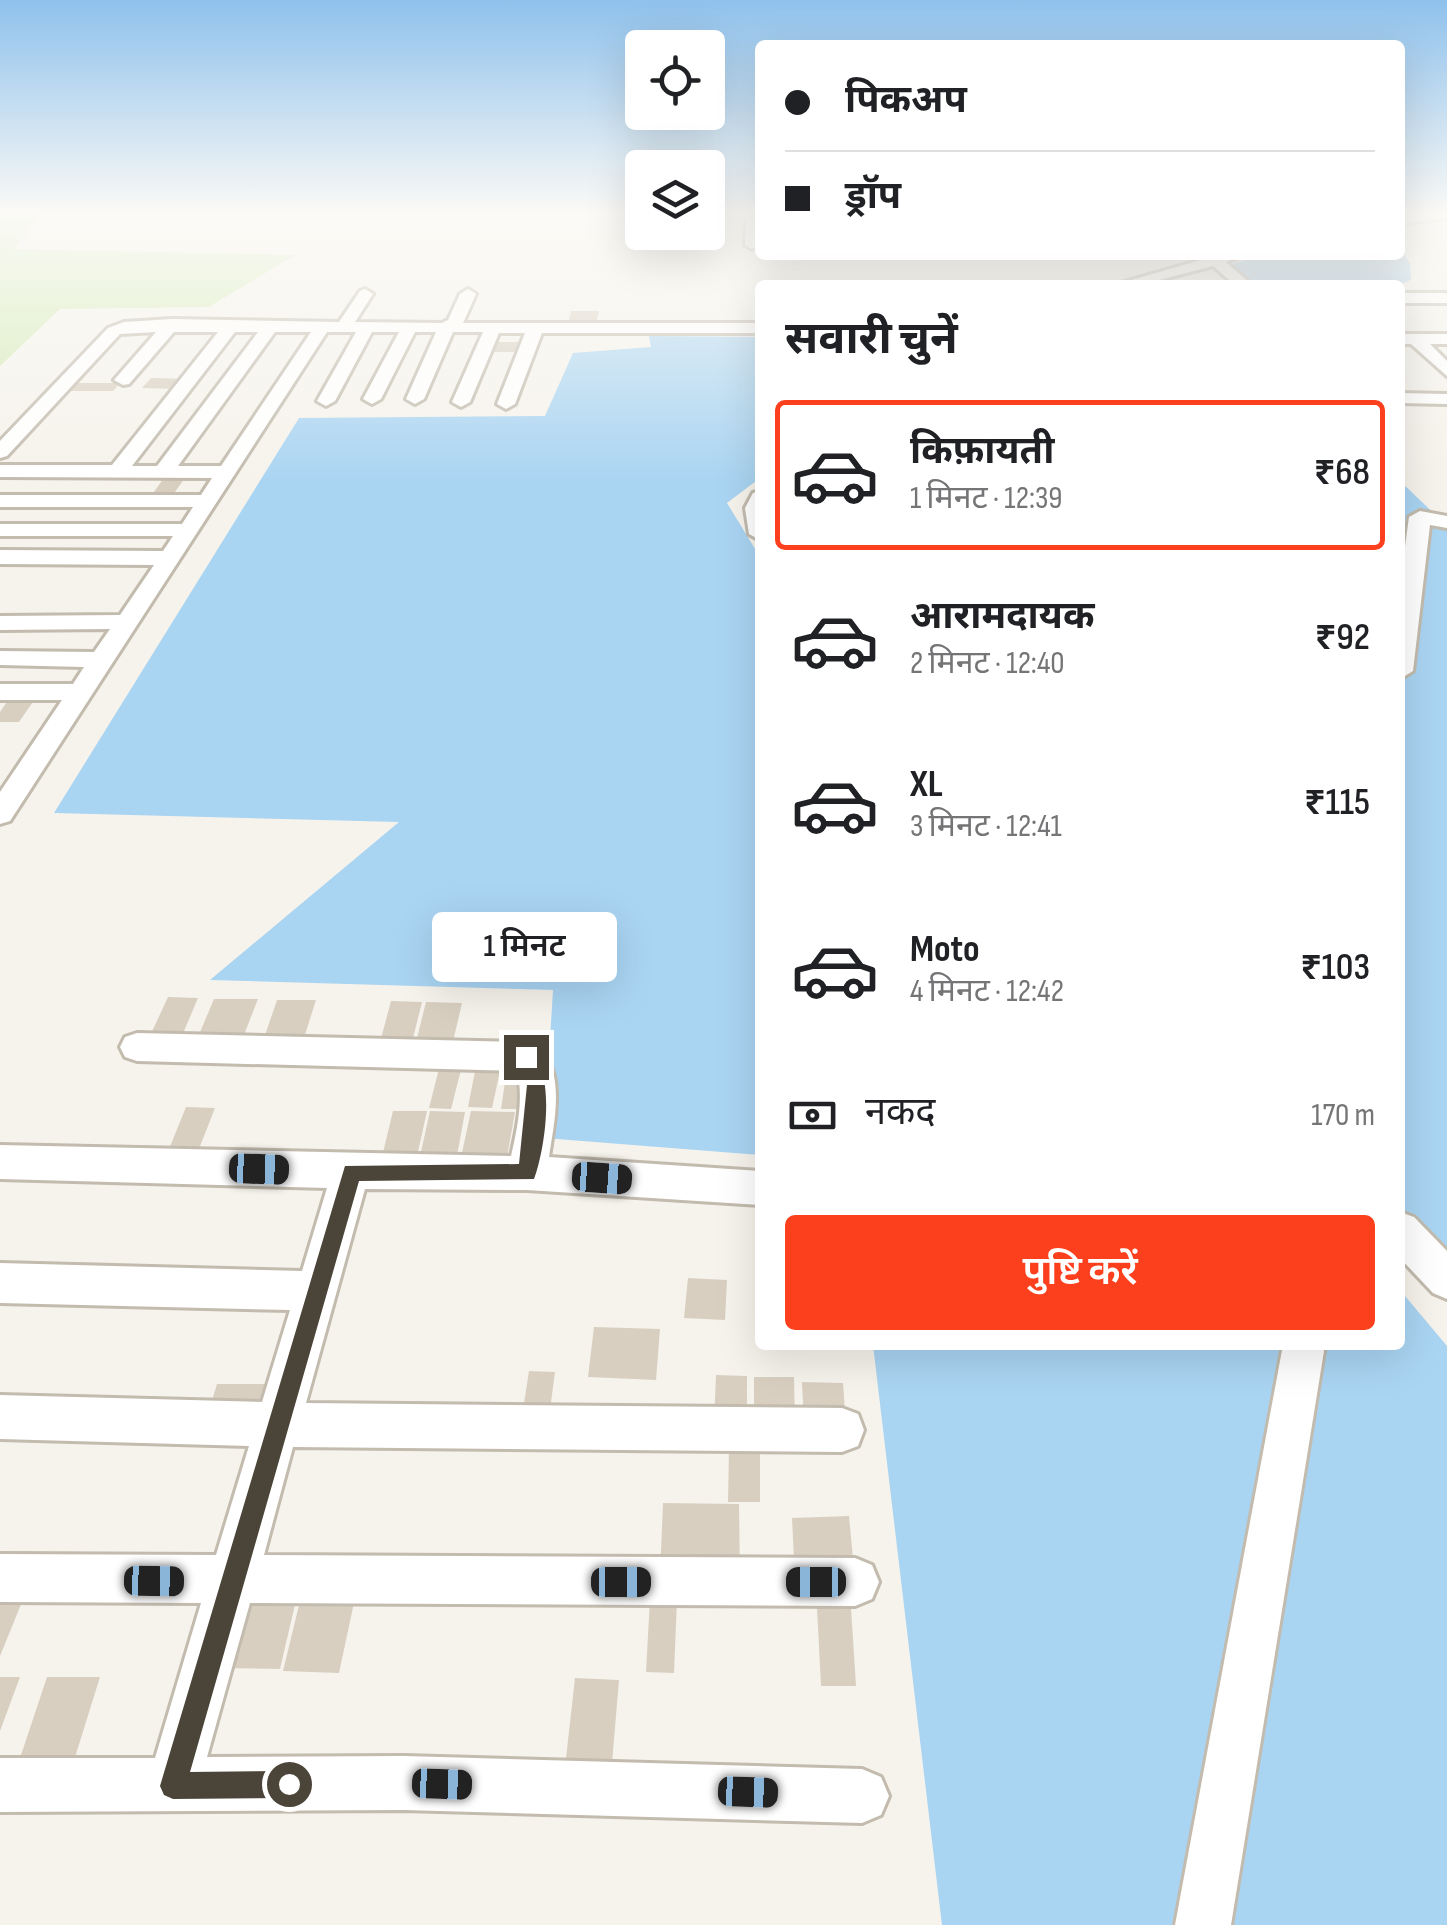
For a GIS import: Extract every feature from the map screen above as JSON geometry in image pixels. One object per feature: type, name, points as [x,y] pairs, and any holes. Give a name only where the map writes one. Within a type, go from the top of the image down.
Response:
[{"type":"street","points":[[0,814],[12,775],[79,692],[228,472],[335,325],[355,304]]},
{"type":"street","points":[[414,398],[463,304]]},
{"type":"street","points":[[123,380],[172,324]]},
{"type":"street","points":[[117,472],[232,324]]},
{"type":"street","points":[[163,472],[272,325]]},
{"type":"street","points":[[326,401],[368,325]]},
{"type":"street","points":[[372,399],[412,325]]},
{"type":"street","points":[[0,452],[114,331],[135,326],[755,328]]},
{"type":"street","points":[[461,402],[494,326]]},
{"type":"street","points":[[506,404],[536,326]]},
{"type":"street","points":[[1407,339],[1447,339]]},
{"type":"street","points":[[1407,339],[1447,371]]},
{"type":"street","points":[[1405,398],[1447,399]]},
{"type":"street","points":[[0,471],[228,472]]},
{"type":"street","points":[[0,502],[208,501]]},
{"type":"street","points":[[1405,633],[1420,516],[1447,522]]},
{"type":"street","points":[[0,530],[189,530]]},
{"type":"street","points":[[0,557],[171,558]]},
{"type":"street","points":[[0,623],[126,622]]},
{"type":"street","points":[[0,658],[101,660]]},
{"type":"street","points":[[0,692],[79,692]]},
{"type":"street","points":[[137,1046],[526,1057],[537,1074],[527,1173]]},
{"type":"street","points":[[0,1162],[527,1173],[755,1188]]},
{"type":"street","points":[[173,1786],[352,1172]]},
{"type":"street","points":[[1405,1235],[1447,1279]]},
{"type":"street","points":[[0,1283],[317,1291]]},
{"type":"street","points":[[1203,1925],[1303,1350]]},
{"type":"street","points":[[0,1417],[276,1425],[842,1430]]},
{"type":"street","points":[[0,1578],[855,1582]]},
{"type":"street","points":[[0,1785],[404,1784],[862,1796]]},
{"type":"green space","points":[[0,304],[214,304],[60,309],[0,366]]},
{"type":"water","points":[[649,336],[755,337],[755,482],[727,503],[755,549],[755,1155],[544,1138],[553,990],[210,980],[399,822],[54,813],[299,418],[545,416],[573,353],[651,347]]},
{"type":"water","points":[[1405,486],[1447,526],[1447,1292],[1405,1250]]},
{"type":"water","points":[[1405,1296],[1447,1346],[1447,1925],[942,1925],[874,1350],[1405,1350]]},
{"type":"building","points":[[571,311],[599,311],[596,324],[568,324]]},
{"type":"building","points":[[492,342],[527,342],[524,352],[488,352]]},
{"type":"building","points":[[151,378],[189,379],[180,389],[142,388]]},
{"type":"building","points":[[72,383],[120,383],[113,391],[64,391]]},
{"type":"building","points":[[166,475],[187,475],[170,499],[149,499]]},
{"type":"building","points":[[9,699],[35,699],[19,722],[0,722],[0,712]]},
{"type":"building","points":[[168,997],[198,998],[181,1038],[149,1038]]},
{"type":"building","points":[[214,999],[258,999],[240,1045],[195,1044]]},
{"type":"building","points":[[277,1000],[316,1000],[302,1044],[262,1044]]},
{"type":"building","points":[[391,1001],[422,1002],[411,1046],[379,1046]]},
{"type":"building","points":[[426,1002],[462,1003],[452,1046],[415,1046]]},
{"type":"building","points":[[441,1061],[463,1062],[451,1109],[429,1108]]},
{"type":"building","points":[[477,1061],[502,1062],[492,1108],[468,1107]]},
{"type":"building","points":[[508,1062],[524,1062],[518,1109],[501,1109]]},
{"type":"building","points":[[186,1107],[215,1108],[195,1159],[165,1159]]},
{"type":"building","points":[[393,1111],[427,1111],[416,1161],[381,1161]]},
{"type":"building","points":[[430,1111],[465,1112],[456,1161],[419,1161]]},
{"type":"building","points":[[471,1111],[515,1112],[506,1163],[460,1162]]},
{"type":"building","points":[[688,1278],[727,1280],[725,1320],[684,1318]]},
{"type":"building","points":[[594,1327],[660,1329],[656,1380],[588,1377]]},
{"type":"building","points":[[529,1371],[555,1372],[549,1417],[522,1416]]},
{"type":"building","points":[[716,1375],[747,1376],[747,1423],[714,1423]]},
{"type":"building","points":[[754,1377],[794,1377],[795,1423],[754,1423]]},
{"type":"building","points":[[802,1382],[843,1383],[846,1425],[804,1425]]},
{"type":"building","points":[[217,1384],[274,1384],[265,1418],[207,1417]]},
{"type":"building","points":[[729,1448],[760,1449],[760,1502],[728,1502]]},
{"type":"building","points":[[663,1503],[739,1504],[740,1578],[660,1577]]},
{"type":"building","points":[[849,1516],[855,1580],[795,1582],[792,1518]]},
{"type":"building","points":[[238,1595],[297,1596],[280,1669],[219,1668]]},
{"type":"building","points":[[0,1596],[24,1597],[0,1656]]},
{"type":"building","points":[[301,1597],[355,1598],[339,1673],[283,1671]]},
{"type":"building","points":[[650,1599],[677,1600],[674,1673],[646,1672]]},
{"type":"building","points":[[817,1608],[851,1608],[856,1686],[821,1686]]},
{"type":"building","points":[[0,1677],[20,1677],[0,1731]]},
{"type":"building","points":[[47,1677],[100,1677],[71,1770],[16,1770]]},
{"type":"building","points":[[575,1678],[619,1680],[610,1787],[563,1785]]},
{"type":"route","points":[[289,1784],[173,1786],[352,1172],[527,1173],[537,1074],[533,1062],[526,1057]]}]
